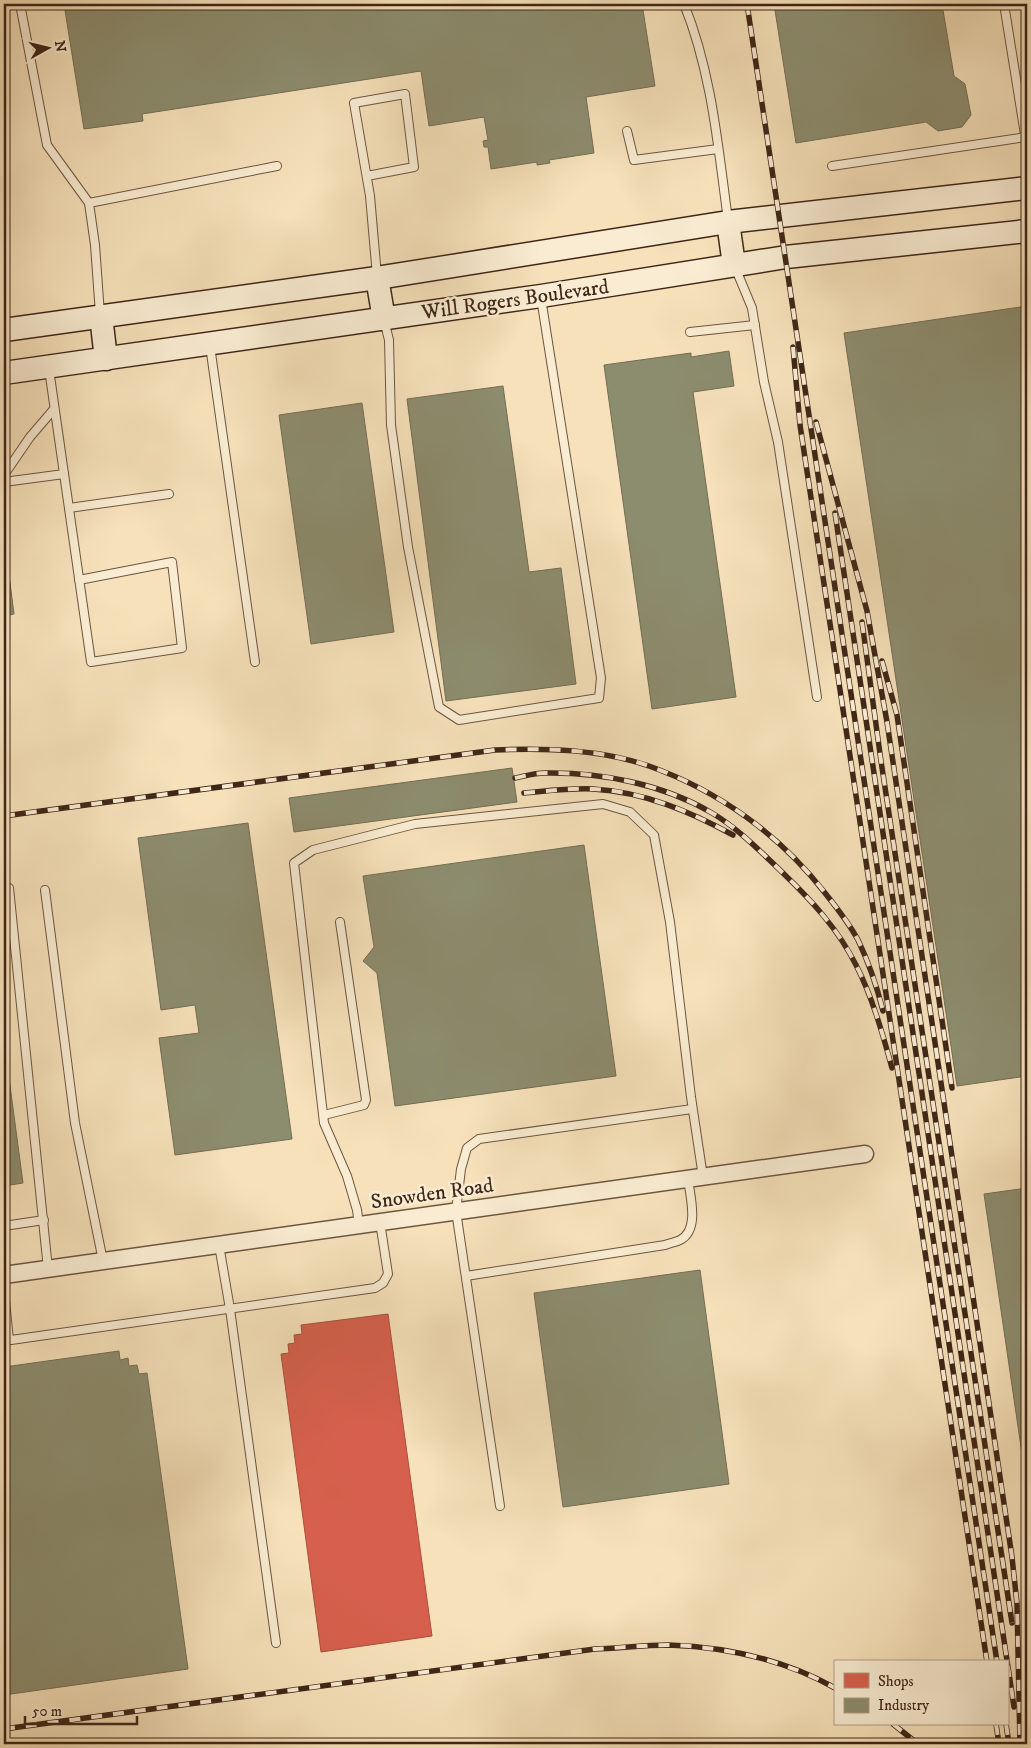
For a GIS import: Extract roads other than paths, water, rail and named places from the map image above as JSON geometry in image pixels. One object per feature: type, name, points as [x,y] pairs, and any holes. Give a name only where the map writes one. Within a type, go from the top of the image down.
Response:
[{"type":"main road","name":"Will Rogers Boulevard","points":[[4,330],[377,278],[728,222],[1027,188]]},
{"type":"main road","points":[[728,222],[734,265]]},
{"type":"main road","name":"Will Rogers Boulevard","points":[[4,373],[540,296],[786,257],[1027,231]]},
{"type":"main road","points":[[377,278],[384,319]]},
{"type":"main road","points":[[101,316],[106,359]]},
{"type":"street","name":"Snowden Road","points":[[4,1275],[866,1154]]},
{"type":"lane","points":[[20,4],[47,145],[89,203],[101,316]]},
{"type":"lane","points":[[684,4],[696,32],[709,87],[728,222]]},
{"type":"lane","points":[[1004,4],[1027,147]]},
{"type":"lane","points":[[367,176],[414,167],[405,94],[354,103],[370,196],[377,278]]},
{"type":"lane","points":[[627,131],[634,160],[718,149]]},
{"type":"lane","points":[[832,166],[1026,137]]},
{"type":"lane","points":[[89,203],[276,166]]},
{"type":"lane","points":[[734,265],[752,308],[764,382],[778,442],[817,696]]},
{"type":"lane","points":[[384,319],[389,340],[391,426],[410,557],[439,706],[459,720],[599,698],[601,678],[540,296]]},
{"type":"lane","points":[[690,332],[754,325]]},
{"type":"lane","points":[[210,344],[255,662]]},
{"type":"lane","points":[[48,367],[69,508],[79,580],[91,662],[182,648],[172,562],[79,580]]},
{"type":"lane","points":[[4,475],[30,437],[54,409]]},
{"type":"lane","points":[[4,482],[64,474]]},
{"type":"lane","points":[[69,508],[169,494]]},
{"type":"lane","points":[[359,1225],[346,1176],[324,1123],[294,863],[313,850],[415,824],[603,804],[630,812],[654,835],[670,922],[692,1109],[696,1178],[693,1217],[688,1232],[682,1239],[665,1244],[466,1276]]},
{"type":"lane","points":[[9,888],[48,1269]]},
{"type":"lane","points":[[45,890],[75,1124],[104,1261]]},
{"type":"lane","points":[[324,1115],[364,1105],[366,1100],[340,922]]},
{"type":"lane","points":[[500,1506],[456,1212],[461,1169],[467,1148],[479,1139],[692,1109]]},
{"type":"lane","points":[[4,1226],[44,1220]]},
{"type":"lane","points":[[4,1291],[7,1340],[375,1288],[383,1283],[388,1274],[380,1222]]},
{"type":"lane","points":[[219,1245],[230,1309],[276,1643]]},
{"type":"railway","points":[[747,4],[997,1660]]},
{"type":"railway","points":[[793,347],[800,425],[987,1660]]},
{"type":"railway","points":[[816,422],[867,611],[887,722],[1012,1557],[1017,1604],[1020,1744]]},
{"type":"railway","points":[[835,513],[1007,1660]]},
{"type":"railway","points":[[862,622],[881,761],[1012,1623]]},
{"type":"railway","points":[[882,661],[897,715],[952,1088]]},
{"type":"railway","points":[[4,816],[495,750],[554,750],[612,756],[649,766],[700,788],[746,817],[788,852],[825,893],[854,934],[869,966],[883,1011]]},
{"type":"railway","points":[[515,778],[541,773],[566,773],[631,782],[673,794],[712,813],[731,826],[758,849],[805,895],[841,939],[856,965],[867,990],[892,1068]]},
{"type":"railway","points":[[524,793],[593,789],[630,794],[666,804],[700,818],[733,835]]},
{"type":"railway","points":[[4,1729],[595,1649],[650,1645],[690,1646],[755,1657],[796,1670],[834,1687]]},
{"type":"railway","points":[[1008,1667],[1014,1707]]},
{"type":"railway","points":[[896,1726],[918,1744]]},
{"type":"railway","points":[[996,1726],[999,1744]]},
{"type":"railway","points":[[1006,1726],[1009,1744]]}]
